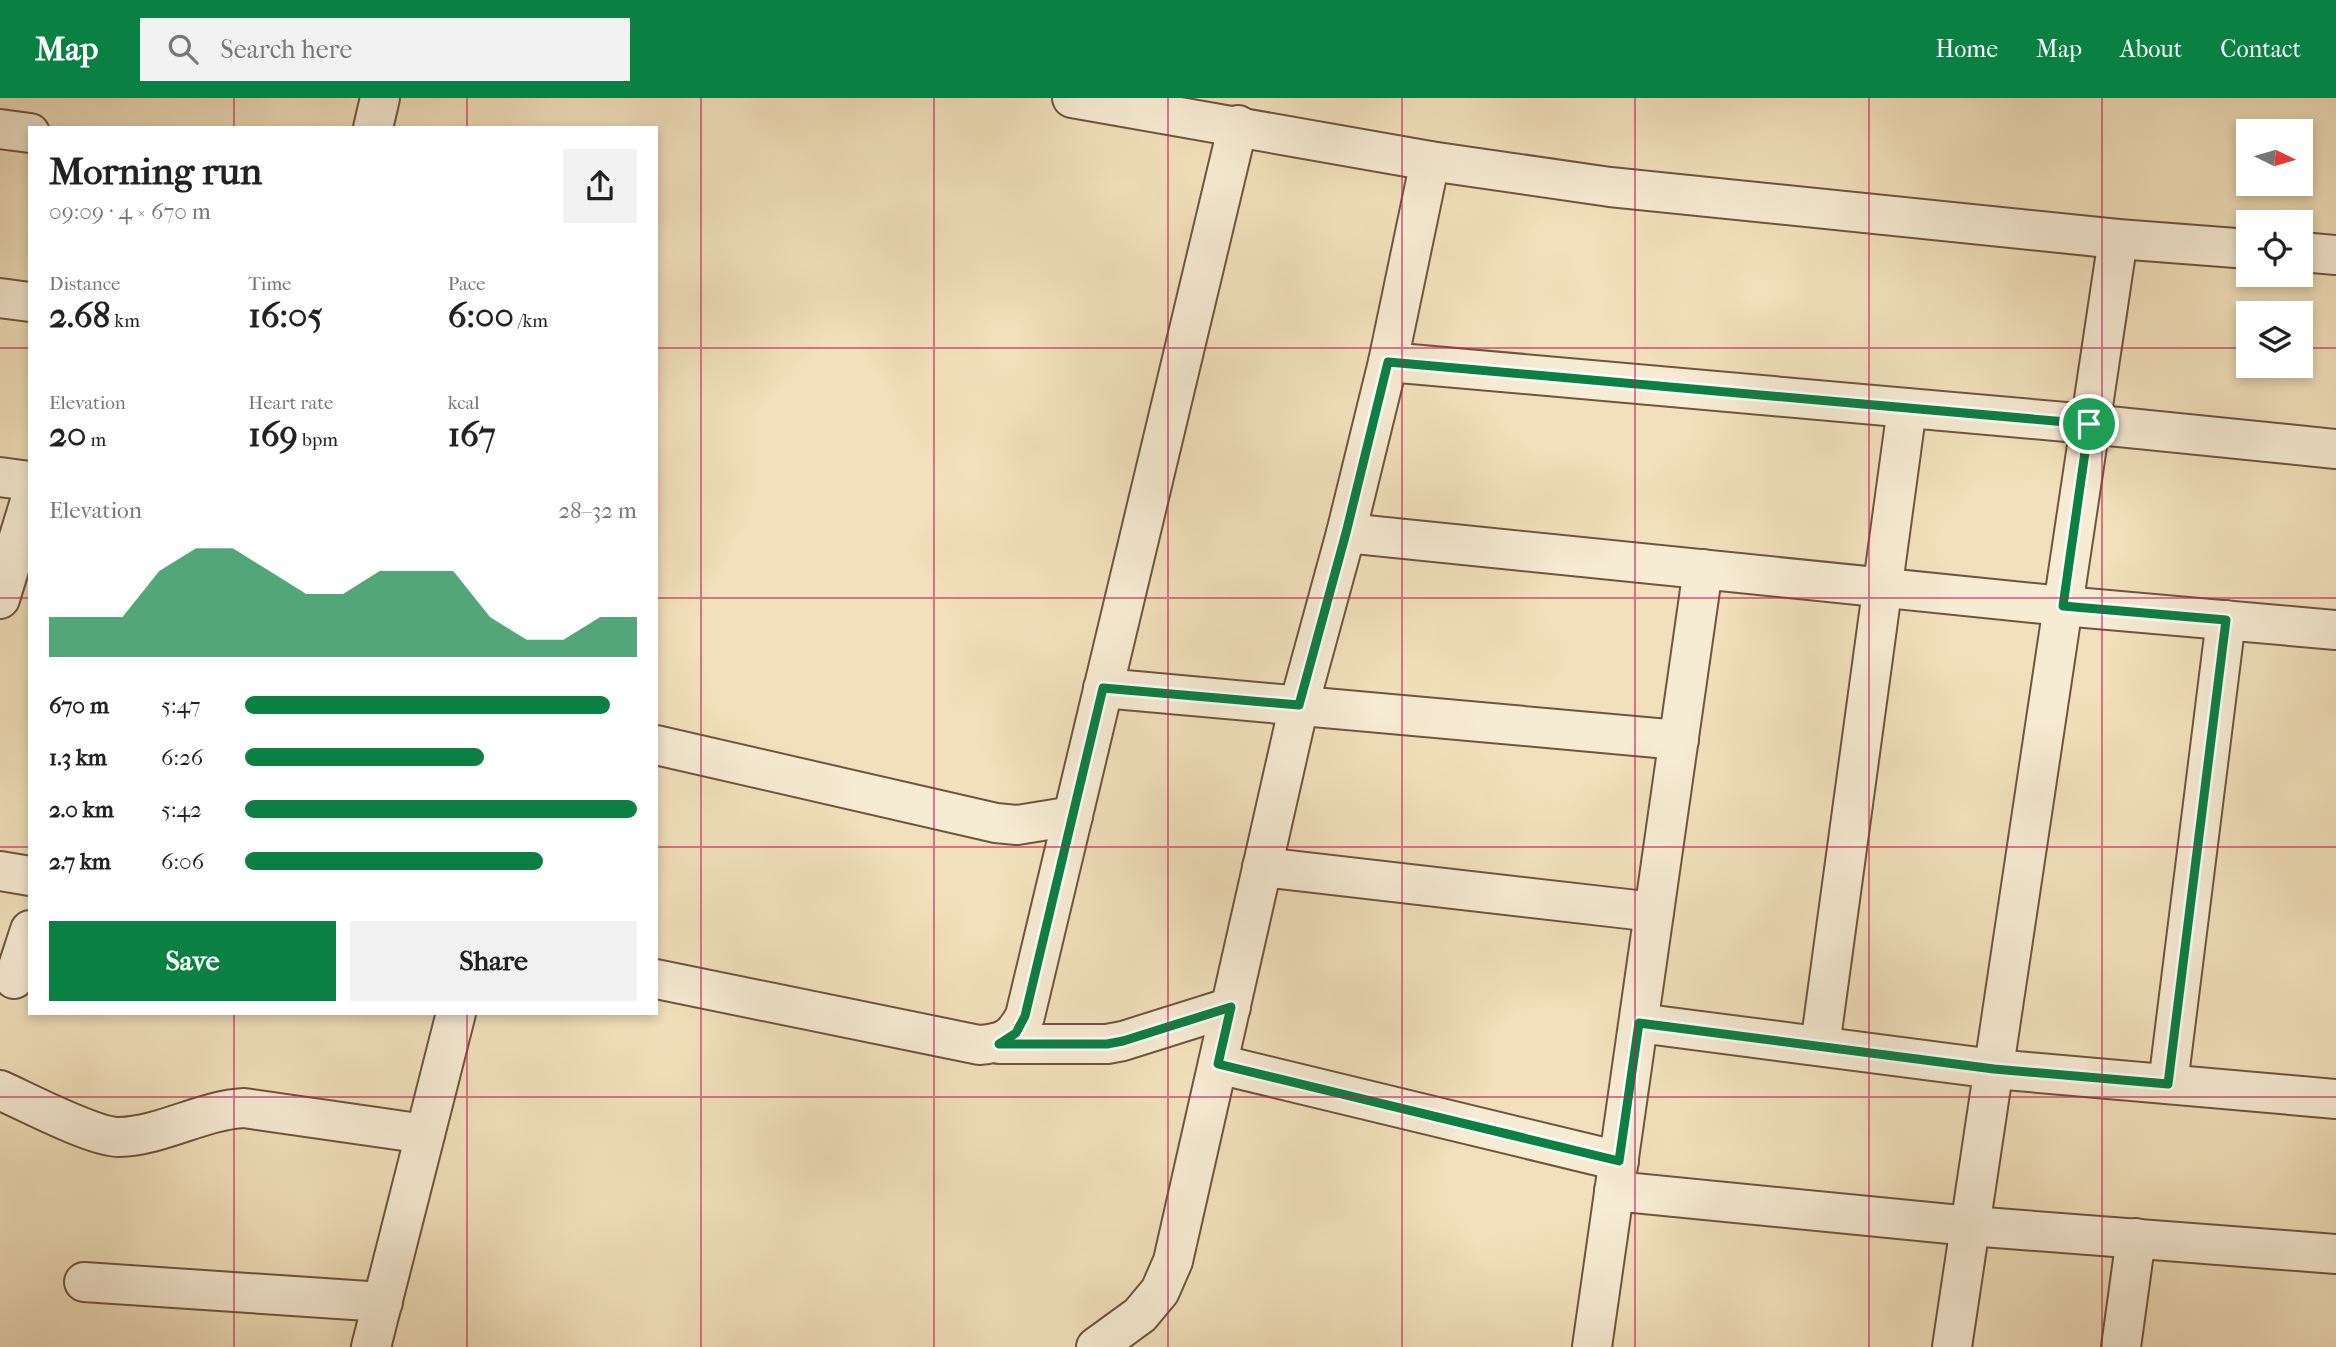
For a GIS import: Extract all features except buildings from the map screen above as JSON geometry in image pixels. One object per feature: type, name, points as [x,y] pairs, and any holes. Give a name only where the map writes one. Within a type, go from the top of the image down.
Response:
[{"type":"street","points":[[373,126],[380,98]]},
{"type":"street","points":[[1072,98],[1238,125],[1430,161],[1610,187],[2118,239],[2236,247]]},
{"type":"street","points":[[999,1044],[1016,1033],[1025,1016],[1238,125]]},
{"type":"street","points":[[0,130],[28,133]]},
{"type":"street","points":[[1096,1347],[1140,1315],[1160,1291],[1173,1261],[1299,705],[1346,533],[1388,362],[1430,161]]},
{"type":"street","points":[[1952,1347],[2118,239]]},
{"type":"street","points":[[2313,254],[2336,255]]},
{"type":"street","points":[[0,298],[28,302]]},
{"type":"street","points":[[1388,362],[2089,424],[2336,449]]},
{"type":"street","points":[[1820,1046],[1907,408]]},
{"type":"street","points":[[0,477],[28,481]]},
{"type":"street","points":[[0,599],[28,508]]},
{"type":"street","points":[[1346,533],[2336,631]]},
{"type":"street","points":[[1592,1347],[1703,569]]},
{"type":"street","points":[[2168,1084],[2226,620]]},
{"type":"street","points":[[1103,688],[1679,740]]},
{"type":"street","points":[[658,745],[996,823],[1017,825],[1073,816]]},
{"type":"street","points":[[1262,867],[1654,912]]},
{"type":"street","points":[[0,871],[28,876]]},
{"type":"street","points":[[14,979],[28,936]]},
{"type":"street","points":[[658,979],[979,1045],[1107,1044],[1231,1007]]},
{"type":"street","points":[[371,1347],[456,1015]]},
{"type":"street","points":[[1639,1023],[1994,1069],[2336,1099]]},
{"type":"street","points":[[1218,1064],[1617,1176],[1970,1226],[2336,1254]]},
{"type":"street","points":[[0,1090],[94,1131],[118,1137],[141,1134],[227,1108],[244,1108],[425,1134]]},
{"type":"street","points":[[2120,1347],[2136,1238]]},
{"type":"street","points":[[84,1282],[383,1303]]},
{"type":"route","points":[[1388,362],[2089,424],[2063,606],[2226,620],[2168,1084],[1994,1069],[1639,1023],[1619,1161],[1218,1064],[1231,1007],[1107,1044],[999,1044],[1016,1033],[1025,1016],[1103,688],[1299,705],[1346,533],[1388,362]]}]
